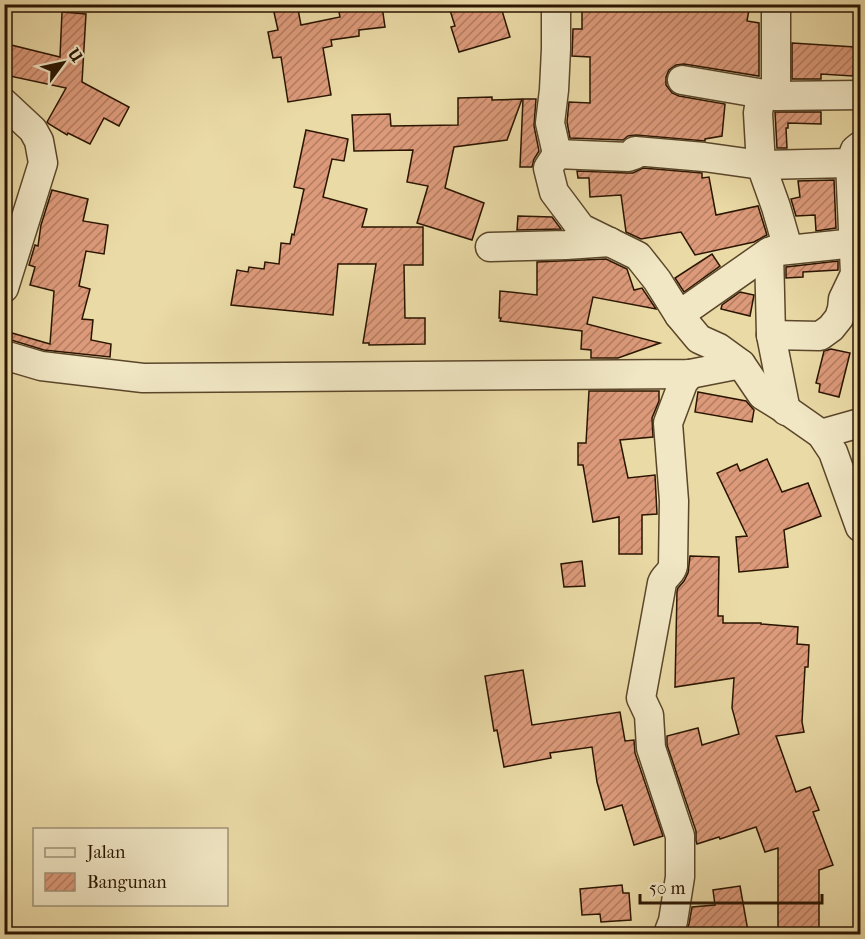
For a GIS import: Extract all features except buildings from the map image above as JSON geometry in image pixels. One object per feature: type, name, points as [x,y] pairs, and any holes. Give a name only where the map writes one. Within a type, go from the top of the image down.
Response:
[{"type":"street","points":[[556,4],[555,79],[550,123],[557,154],[548,168],[554,192],[581,228],[638,256],[657,280],[679,315],[699,339],[718,348],[741,364],[762,395],[821,435],[833,452],[861,527]]},
{"type":"street","points":[[679,315],[769,252],[787,245],[761,165],[758,113],[769,95],[776,4]]},
{"type":"street","points":[[682,80],[769,95],[861,95]]},
{"type":"street","points":[[4,103],[33,130],[39,141],[43,163],[4,288]]},
{"type":"street","points":[[557,154],[628,158],[635,151],[761,165],[855,154],[855,274],[843,299],[839,318],[820,336],[771,335]]},
{"type":"street","points":[[490,247],[612,242]]},
{"type":"street","points":[[769,252],[855,243]]},
{"type":"street","points":[[769,252],[771,335],[786,411]]},
{"type":"street","points":[[4,355],[41,366],[143,378],[686,378],[741,364]]},
{"type":"street","points":[[668,934],[673,921],[680,877],[680,836],[651,748],[649,715],[641,698],[662,583],[672,569],[674,501],[668,423],[686,378]]},
{"type":"street","points":[[821,435],[861,423]]}]
